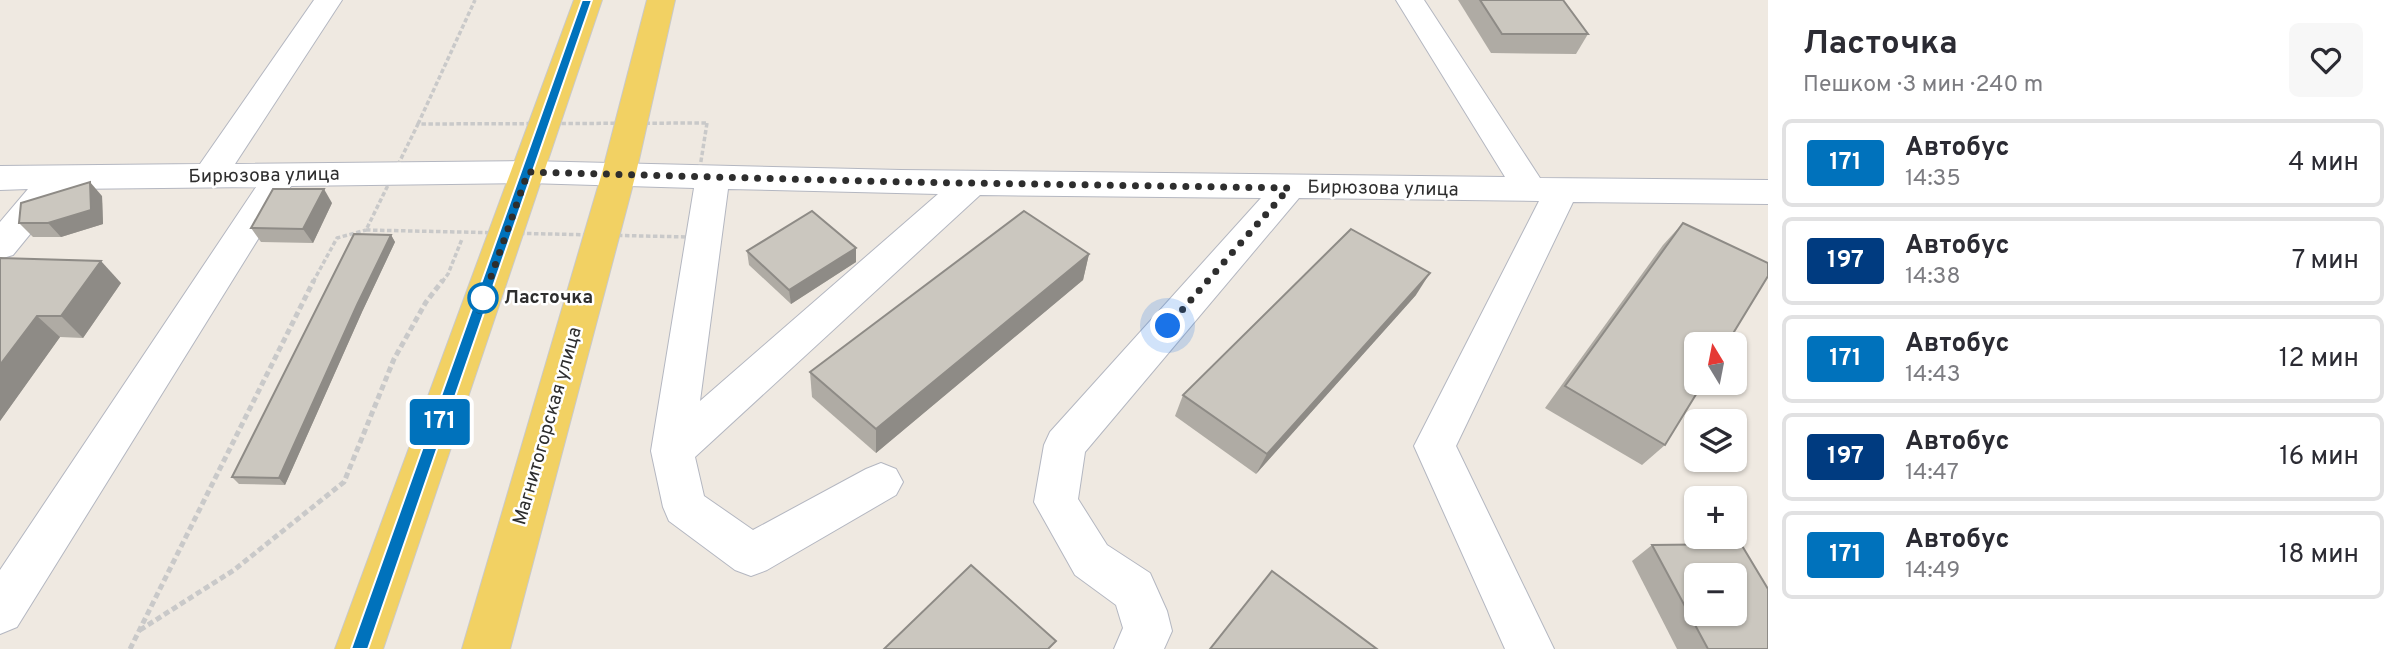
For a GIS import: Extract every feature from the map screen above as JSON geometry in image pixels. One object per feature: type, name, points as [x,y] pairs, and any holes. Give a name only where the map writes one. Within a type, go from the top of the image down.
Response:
[{"type":"main road","points":[[359,649],[587,0]]},
{"type":"main road","name":"Магнитогорская улица","points":[[486,649],[619,173],[662,0]]},
{"type":"street","points":[[209,177],[328,0]]},
{"type":"street","points":[[1410,0],[1546,191],[1435,446],[1530,649]]},
{"type":"street","name":"Бирюзова улица","points":[[0,178],[528,172],[972,183],[1768,192]]},
{"type":"street","points":[[713,175],[672,451],[685,508],[751,555],[881,482]]},
{"type":"street","points":[[0,611],[280,176]]},
{"type":"street","points":[[0,246],[57,178]]},
{"type":"street","points":[[672,451],[972,183]]},
{"type":"street","points":[[1138,649],[1148,631],[1133,589],[1091,560],[1056,502],[1065,444],[1289,188]]},
{"type":"path","points":[[418,124],[475,0]]},
{"type":"path","points":[[130,649],[332,244],[337,238],[366,230]]},
{"type":"path","points":[[140,630],[234,570],[312,511],[344,482],[394,359],[426,302],[448,274],[465,232]]},
{"type":"building","points":[[1480,0],[1563,0],[1588,34],[1502,34]]},
{"type":"building","points":[[90,182],[91,210],[48,223],[19,223],[21,203]]},
{"type":"building","points":[[273,189],[324,189],[303,229],[251,228]]},
{"type":"building","points":[[812,211],[856,248],[789,290],[747,251]]},
{"type":"building","points":[[1024,211],[1089,254],[876,429],[810,372]]},
{"type":"building","points":[[1683,223],[1768,263],[1768,276],[1734,332],[1684,332],[1684,396],[1695,396],[1687,409],[1684,409],[1684,414],[1665,445],[1565,386]]},
{"type":"building","points":[[1351,229],[1430,273],[1267,454],[1183,395]]},
{"type":"building","points":[[354,234],[391,235],[279,478],[232,477]]},
{"type":"building","points":[[0,258],[101,261],[61,316],[37,316],[0,365]]},
{"type":"building","points":[[1652,545],[1684,545],[1684,549],[1744,549],[1768,589],[1768,649],[1708,649],[1696,626],[1747,626],[1747,563],[1684,563],[1684,604]]},
{"type":"building","points":[[971,565],[1056,641],[1048,649],[884,649]]},
{"type":"building","points":[[1272,571],[1377,649],[1210,649]]},
{"type":"bus line","name":"171","points":[[359,649],[587,0]]},
{"type":"place","name":"Ласточка","points":[[483,298]]},
{"type":"route","points":[[483,298],[479,311],[528,172],[901,182],[1289,188],[1168,326]]}]
